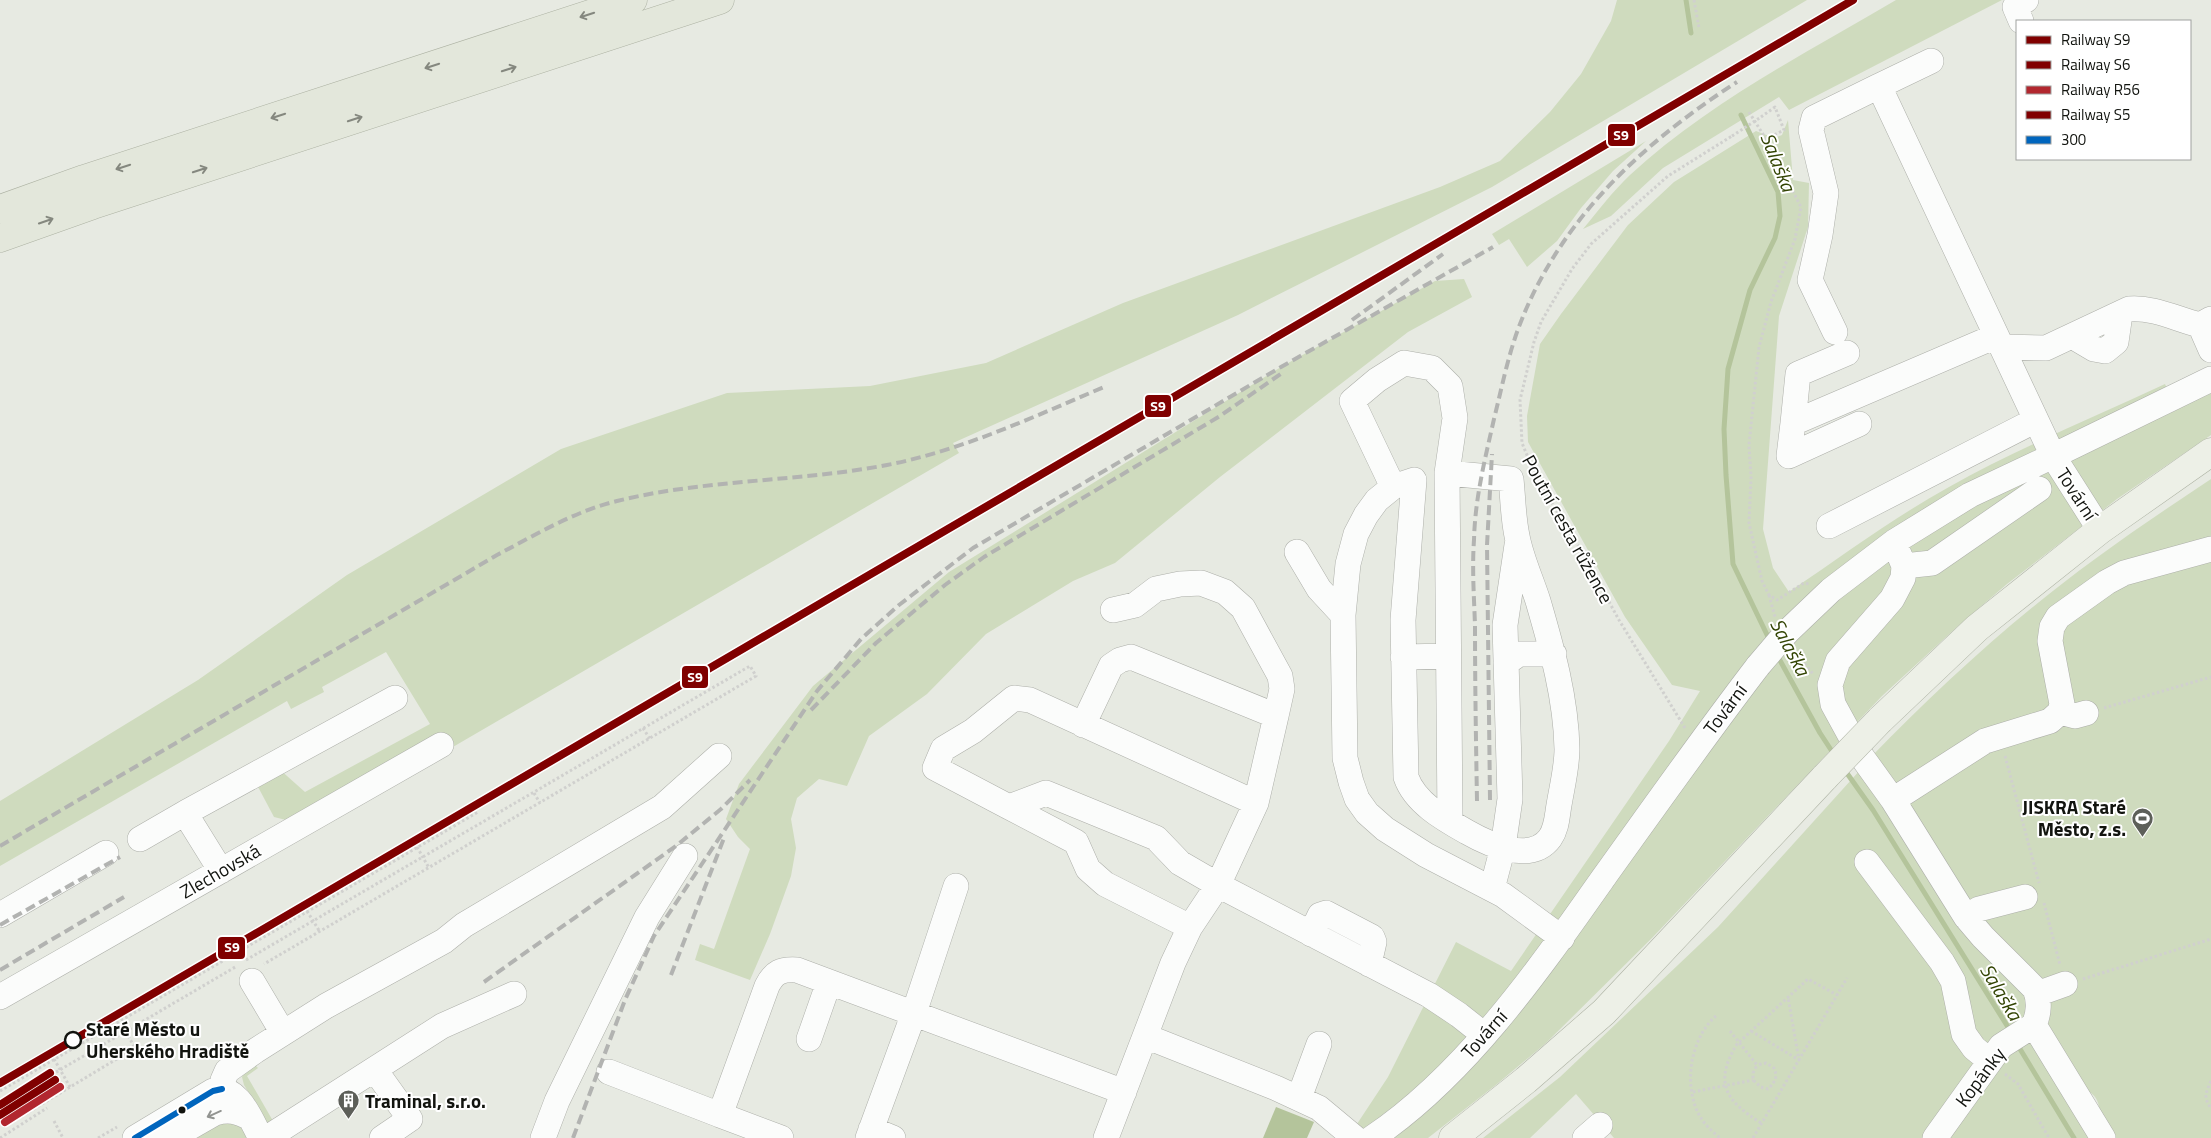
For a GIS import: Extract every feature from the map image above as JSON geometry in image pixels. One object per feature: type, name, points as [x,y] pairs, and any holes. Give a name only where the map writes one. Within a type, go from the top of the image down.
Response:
[{"type":"highway","points":[[0,209],[94,176],[633,0]]},
{"type":"highway","points":[[0,238],[93,205],[720,0]]},
{"type":"main road","points":[[2100,530],[2211,452]]},
{"type":"main road","name":"Tovární","points":[[1453,1138],[1526,1080],[1604,1012],[1880,720],[1977,628],[2100,530]]},
{"type":"street","points":[[2021,20],[2015,8],[2026,0]]},
{"type":"street","points":[[1835,332],[1810,280],[1820,235],[1826,193],[1810,130],[1814,118],[1931,61]]},
{"type":"street","points":[[1879,86],[2053,456],[2211,379]]},
{"type":"street","points":[[1793,423],[1999,341],[2046,348],[2129,310],[2144,308],[2205,322],[2211,350]]},
{"type":"street","points":[[1847,354],[1798,374],[1789,456],[1859,424]]},
{"type":"street","points":[[1393,487],[1352,400],[1377,380],[1404,363],[1432,368],[1450,386],[1455,418],[1447,473],[1448,656],[1451,725],[1450,822]]},
{"type":"street","points":[[1829,526],[2036,420]]},
{"type":"street","name":"Tovární","points":[[1372,1138],[1394,1123],[1431,1090],[1521,992],[1562,938],[1697,746],[1758,666],[1787,632],[1831,590],[1894,542],[1970,495],[2053,456],[2100,530]]},
{"type":"street","points":[[1447,473],[1511,479],[1518,540],[1554,654],[1565,713],[1567,751],[1556,822],[1550,838],[1542,846],[1529,850],[1503,847],[1450,822],[1418,798],[1410,788],[1406,777],[1403,620],[1414,480],[1393,487],[1377,500],[1356,534],[1348,564],[1343,615],[1345,758],[1357,798],[1367,813],[1385,829],[1404,842],[1492,889],[1562,938]]},
{"type":"street","points":[[1904,566],[1932,563],[2039,489]]},
{"type":"street","points":[[1412,504],[1448,504]]},
{"type":"street","points":[[1492,889],[1503,847],[1510,799],[1505,625],[1518,540]]},
{"type":"street","points":[[1894,542],[1904,566],[1903,578],[1898,590],[1838,661],[1830,684],[1830,694],[1835,711],[1862,757],[1893,800],[1966,916],[1983,937],[2030,983],[2037,994],[2038,1012],[2034,1025],[2103,1138]]},
{"type":"street","points":[[1893,800],[1979,744],[2050,721],[2060,712],[2062,698],[2050,641],[2052,627],[2058,617],[2107,582],[2124,573],[2211,550]]},
{"type":"street","points":[[1297,552],[1319,589],[1343,615]]},
{"type":"street","points":[[1106,1138],[1173,963],[1190,927],[1218,885],[1256,803],[1282,689],[1280,676],[1243,608],[1225,592],[1201,583],[1180,584],[1156,589],[1135,605],[1113,610]]},
{"type":"street","points":[[1506,663],[1519,654],[1554,654]]},
{"type":"street","points":[[1403,657],[1448,656]]},
{"type":"street","points":[[1083,725],[1111,666],[1120,660],[1131,657],[1276,716]]},
{"type":"street","points":[[140,839],[395,698]]},
{"type":"street","points":[[1190,927],[1105,884],[1088,870],[1076,842],[934,768],[943,749],[972,731],[1014,698],[1030,700],[1256,803]]},
{"type":"street","points":[[2060,712],[2075,716],[2086,713]]},
{"type":"street","name":"Zlechovská","points":[[0,997],[441,745]]},
{"type":"street","points":[[222,1090],[225,1075],[231,1068],[283,1033],[444,941],[464,925],[662,807],[719,756]]},
{"type":"street","points":[[1009,806],[1046,793],[1156,838],[1180,863],[1218,885],[1429,995],[1483,1034]]},
{"type":"street","points":[[185,813],[221,871]]},
{"type":"street","points":[[0,915],[106,853]]},
{"type":"street","points":[[543,1138],[557,1102],[647,917],[685,856]]},
{"type":"street","points":[[1867,862],[1942,962],[1953,981],[1964,1034],[1974,1048],[1993,1056]]},
{"type":"street","points":[[877,1135],[914,1013],[956,886]]},
{"type":"street","points":[[1966,916],[1979,909],[2037,896]]},
{"type":"street","points":[[720,1114],[771,978],[778,972],[787,969],[796,970],[914,1013],[1124,1092]]},
{"type":"street","points":[[252,981],[283,1033]]},
{"type":"street","points":[[810,1040],[829,982]]},
{"type":"street","points":[[2037,994],[2066,984]]},
{"type":"street","points":[[267,1138],[442,1026],[514,994]]},
{"type":"street","name":"Kopánky","points":[[1935,1138],[1993,1056],[2034,1025]]},
{"type":"street","points":[[1146,1036],[1299,1098],[1319,1108],[1355,1138]]},
{"type":"street","points":[[1299,1098],[1319,1044]]},
{"type":"street","points":[[375,1070],[410,1119],[382,1138]]},
{"type":"street","points":[[609,1072],[780,1138]]},
{"type":"street","points":[[136,1138],[213,1091],[222,1090],[232,1093],[237,1098],[256,1128]]},
{"type":"street","points":[[172,1138],[214,1113],[222,1111],[236,1112],[256,1128]]},
{"type":"path","points":[[1694,0],[1700,28]]},
{"type":"path","name":"Poutní cesta růžence","points":[[1697,746],[1619,620],[1579,547],[1536,477],[1522,443],[1520,400],[1534,342],[1541,322],[1572,269],[1591,244],[1668,176],[1774,107],[1784,130],[1766,139]]},
{"type":"path","points":[[1749,112],[1766,139],[1802,207],[1795,239],[1771,302],[1759,347],[1750,445],[1749,523],[1762,581],[1770,595],[1777,600],[1804,583],[1831,590]]},
{"type":"path","points":[[0,1104],[750,666],[756,676],[248,974],[252,981]]},
{"type":"path","points":[[2086,713],[2211,677]]},
{"type":"path","points":[[643,728],[650,739]]},
{"type":"path","points":[[1999,736],[2037,896],[2066,984],[2211,939]]},
{"type":"path","points":[[534,792],[540,803]]},
{"type":"path","points":[[0,1091],[478,812]]},
{"type":"path","points":[[417,847],[429,868]]},
{"type":"path","points":[[307,911],[320,932]]},
{"type":"path","points":[[1761,1124],[1734,1104],[1725,1083],[1726,1066],[1730,1054],[1737,1044],[1808,978],[1837,996]]},
{"type":"path","points":[[1753,1138],[1847,978]]},
{"type":"path","points":[[1788,997],[1799,1060]]},
{"type":"path","points":[[1716,1016],[1702,1034],[1692,1054],[1691,1071],[1693,1092],[1700,1117],[1720,1138]]},
{"type":"path","points":[[12,1122],[135,1048],[120,1021]]},
{"type":"path","points":[[1730,1030],[1757,1065]]},
{"type":"path","points":[[1752,1031],[1799,1060]]},
{"type":"path","points":[[1993,1056],[2018,1084],[2049,1138]]},
{"type":"path","points":[[54,1059],[70,1087]]},
{"type":"path","points":[[1766,1063],[1774,1068],[1777,1074],[1775,1082],[1768,1089],[1761,1087],[1753,1080],[1753,1073],[1757,1065],[1766,1063]]},
{"type":"path","points":[[1693,1092],[1753,1080]]},
{"type":"path","points":[[2211,1081],[2205,1093],[2211,1108]]},
{"type":"path","points":[[0,1138],[48,1109],[43,1102]]},
{"type":"path","points":[[54,1121],[64,1138]]},
{"type":"shaded area","points":[[1617,0],[1807,0],[1492,187],[1238,315],[953,443],[959,453],[446,751],[290,821],[274,817],[257,785],[278,768],[305,792],[430,724],[386,652],[322,687],[324,692],[291,709],[287,701],[0,866],[0,801],[198,680],[347,575],[561,449],[727,393],[870,386],[986,363],[1123,303],[1440,187],[1500,161],[1550,112],[1581,74],[1611,21]]},
{"type":"shaded area","points":[[1896,0],[2002,0],[1789,110],[1779,97],[1663,168],[1611,216],[1583,229],[1630,175],[1692,125],[1758,80]]},
{"type":"shaded area","points":[[1788,120],[1793,180],[1809,183],[1808,227],[1779,316],[1763,529],[1773,568],[1789,592],[1888,524],[1949,487],[2029,446],[2165,384],[2175,409],[2211,393],[2211,435],[2117,499],[2007,584],[1958,626],[1882,696],[1652,938],[1546,1043],[1497,1084],[1428,1138],[1343,1138],[1355,1127],[1388,1077],[1456,942],[1511,971],[1669,741],[1700,691],[1672,685],[1625,617],[1528,442],[1527,416],[1540,344],[1628,225],[1674,182],[1756,131],[1774,138],[1782,135]]},
{"type":"shaded area","points":[[1646,141],[1613,171],[1581,208],[1557,241],[1527,267],[1509,239],[1499,245],[1492,234]]},
{"type":"shaded area","points":[[1464,279],[1472,297],[1408,332],[1220,477],[1115,563],[1073,581],[986,634],[927,694],[869,736],[847,786],[819,779],[797,798],[791,819],[796,848],[791,876],[770,934],[750,980],[695,960],[700,944],[714,949],[750,849],[738,837],[726,819],[739,784],[813,686],[949,572],[1281,367],[1435,281]]},
{"type":"shaded area","points":[[2211,479],[2211,1138],[2110,1138],[2103,1125],[2096,1098],[2082,1089],[2047,1031],[1870,758],[1978,654],[2036,605],[2109,549]]},
{"type":"shaded area","points":[[1861,769],[2026,987],[2092,1138],[1614,1138],[1576,1094],[1530,1138],[1483,1138],[1560,1077],[1718,927]]},
{"type":"shaded area","points":[[256,1066],[258,1068],[247,1076],[273,1121],[267,1123],[244,1085],[242,1077],[245,1069]]},
{"type":"shaded area","points":[[1276,1107],[1314,1122],[1307,1138],[1263,1138]]},
{"type":"shaded area","points":[[230,1119],[256,1138],[185,1138]]},
{"type":"waterway","name":"Salaška","points":[[1686,0],[1691,33]]},
{"type":"waterway","name":"Salaška","points":[[1741,115],[1778,192],[1780,216],[1775,238],[1750,290],[1728,369],[1724,429],[1726,475],[1733,564],[1770,641]]},
{"type":"waterway","name":"Salaška","points":[[1777,655],[1820,733],[1835,756]]},
{"type":"waterway","name":"Salaška","points":[[1844,769],[1873,810],[2011,1032]]},
{"type":"waterway","name":"Salaška","points":[[2017,1044],[2074,1138]]},
{"type":"railway","points":[[1477,801],[1473,572],[1475,524],[1478,494],[1487,449],[1506,371],[1520,324],[1537,286],[1558,250],[1582,217],[1609,186],[1638,157],[1670,130],[1737,82]]},
{"type":"railway","points":[[573,1138],[625,1000],[654,936],[817,691],[861,639],[899,605],[973,548],[1281,367],[1493,247]]},
{"type":"railway","points":[[1352,320],[1443,254]]},
{"type":"railway","points":[[811,710],[876,643],[945,585],[984,557],[1220,416],[1282,373]]},
{"type":"railway","points":[[0,846],[497,555],[556,524],[586,511],[617,501],[684,488],[853,471],[915,459],[997,432],[1104,387]]},
{"type":"railway","points":[[1490,800],[1487,545],[1492,454]]},
{"type":"railway","points":[[484,982],[676,846],[721,809],[750,780]]},
{"type":"railway","points":[[671,975],[724,838]]},
{"type":"railway","points":[[0,925],[120,857]]},
{"type":"railway","points":[[0,970],[124,897]]},
{"type":"rail line","name":"S9","points":[[0,1083],[1853,0]]},
{"type":"rail line","name":"S5","points":[[0,1105],[50,1073]]},
{"type":"rail line","name":"S6","points":[[0,1115],[55,1080]]},
{"type":"rail line","name":"R56","points":[[5,1122],[60,1087]]},
{"type":"transit line","name":"300","points":[[135,1138],[213,1091],[222,1089]]},
{"type":"place","name":"JISKRA Staré Město, z.s.","points":[[2142,837]]},
{"type":"place","name":"Staré Město u Uherského Hradiště","points":[[73,1040]]},
{"type":"place","name":"Traminal, s.r.o.","points":[[349,1120]]}]
